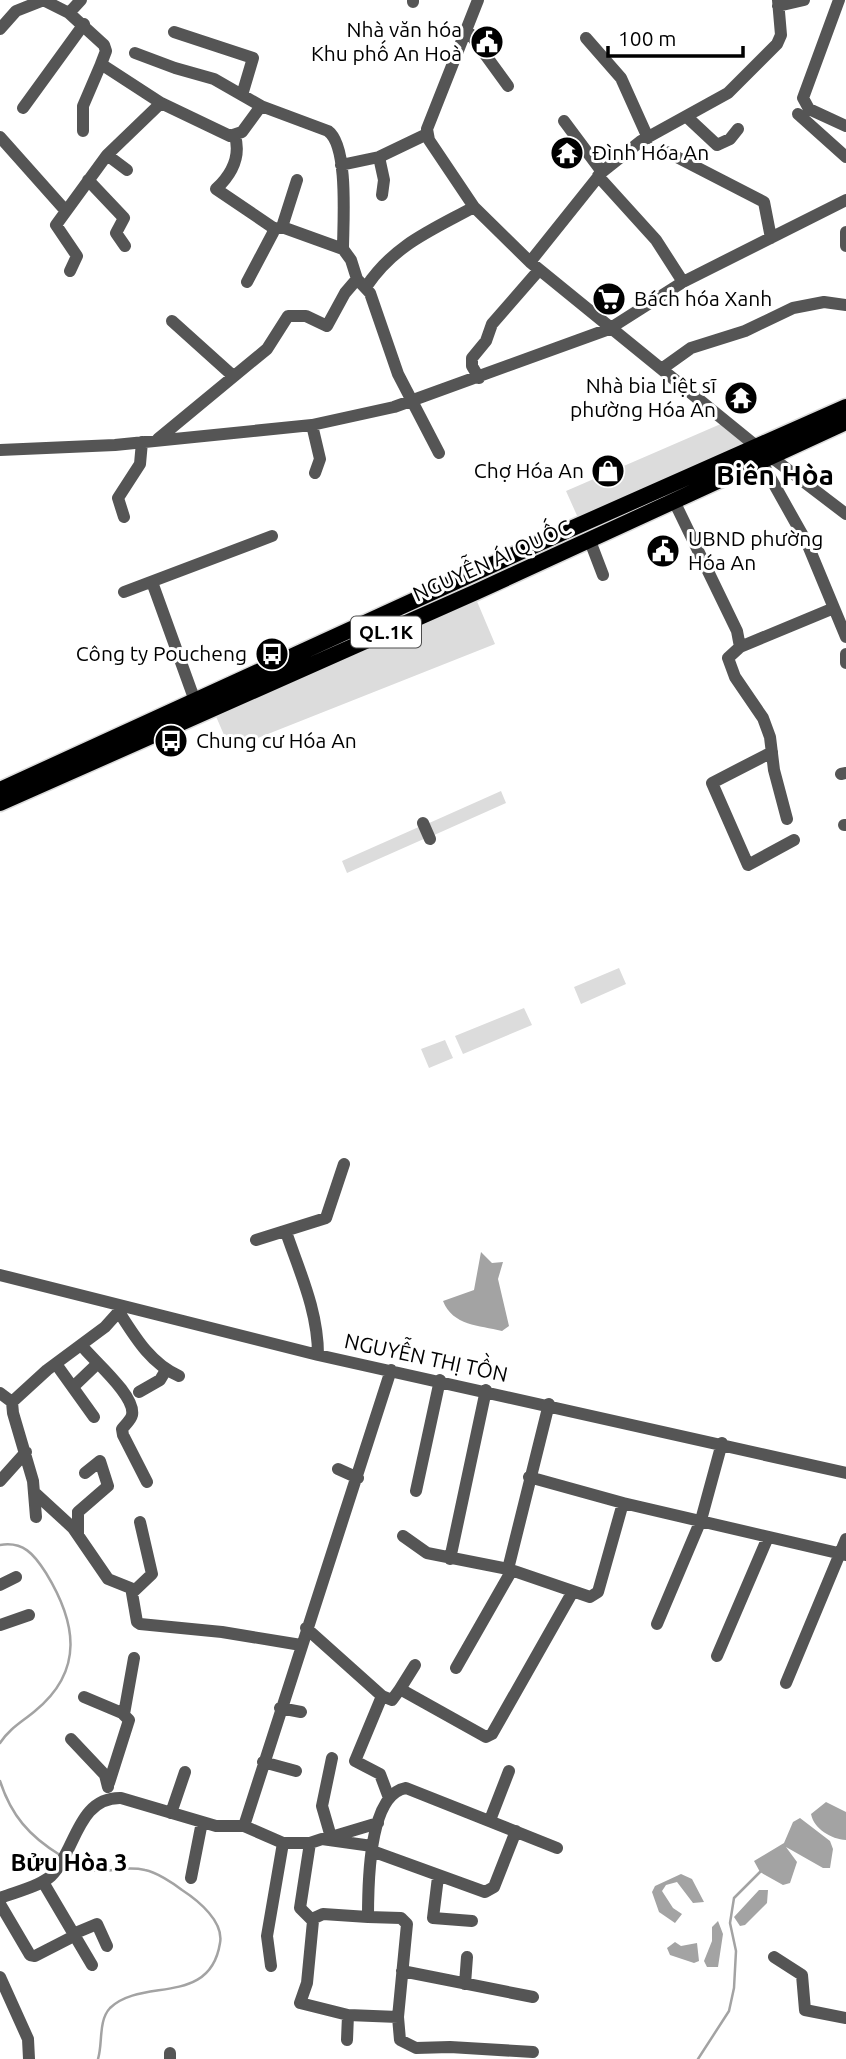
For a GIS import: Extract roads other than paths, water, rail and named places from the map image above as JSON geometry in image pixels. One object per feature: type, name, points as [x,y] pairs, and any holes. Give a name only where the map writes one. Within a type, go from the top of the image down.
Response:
[{"type":"main road","name":"QL.1K","points":[[762,454],[846,407]]},
{"type":"main road","name":"QL.1K","points":[[198,708],[762,454],[846,422]]},
{"type":"main road","name":"NGUYỄN ÁI QUỐC","points":[[0,790],[590,541],[674,501],[762,454]]},
{"type":"main road","name":"NGUYỄN ÁI QUỐC","points":[[0,803],[198,708]]},
{"type":"street","points":[[0,29],[5,15],[43,0],[84,24],[104,45],[106,51],[83,106],[83,131]]},
{"type":"street","points":[[69,13],[81,0]]},
{"type":"street","points":[[341,165],[379,157],[427,134],[478,0]]},
{"type":"street","points":[[479,378],[472,358],[486,341],[492,324],[600,174],[648,138],[728,93],[777,44],[781,35],[778,3],[804,0]]},
{"type":"street","points":[[839,0],[803,98],[809,109],[846,126]]},
{"type":"street","points":[[23,108],[84,24]]},
{"type":"street","points":[[468,31],[508,86]]},
{"type":"street","points":[[174,32],[253,58],[242,95]]},
{"type":"street","points":[[586,38],[621,78],[648,138]]},
{"type":"street","points":[[135,52],[175,68],[215,79],[261,106],[333,134],[341,165],[345,219],[343,249]]},
{"type":"street","points":[[101,64],[162,103],[235,136]]},
{"type":"street","points":[[70,271],[77,256],[56,226],[107,155],[162,103]]},
{"type":"street","points":[[235,136],[244,129],[261,106]]},
{"type":"street","points":[[798,114],[846,157]]},
{"type":"street","points":[[687,117],[717,145],[730,139],[738,129]]},
{"type":"street","points":[[565,121],[600,174],[656,240],[684,282]]},
{"type":"street","points":[[427,134],[474,207],[535,266],[610,329],[663,368],[762,454],[846,514]]},
{"type":"street","points":[[235,136],[237,148],[233,167],[228,177],[216,189],[279,228],[343,249],[349,256],[398,374],[439,453]]},
{"type":"street","points":[[0,137],[65,210]]},
{"type":"street","points":[[667,152],[764,202],[771,238]]},
{"type":"street","points":[[107,155],[127,170]]},
{"type":"street","points":[[379,157],[384,180],[382,195]]},
{"type":"street","points":[[88,180],[124,218],[116,233],[125,246]]},
{"type":"street","points":[[247,282],[279,228],[297,180]]},
{"type":"street","points":[[0,450],[142,442],[313,425],[413,401],[610,329],[684,282],[846,200]]},
{"type":"street","points":[[157,440],[232,375],[267,349],[288,316],[306,316],[327,326],[345,293],[362,283],[382,262],[402,246],[474,207]]},
{"type":"street","points":[[846,232],[846,246]]},
{"type":"street","points":[[663,368],[691,348],[745,331],[793,308],[824,302],[846,304]]},
{"type":"street","points":[[172,321],[232,375]]},
{"type":"street","points":[[175,425],[186,438]]},
{"type":"street","points":[[313,425],[320,459],[315,473]]},
{"type":"street","points":[[124,517],[118,498],[140,464],[142,442]]},
{"type":"street","points":[[762,454],[807,543],[846,637]]},
{"type":"street","points":[[674,501],[737,631],[740,648]]},
{"type":"street","points":[[124,592],[272,536]]},
{"type":"street","points":[[590,541],[603,575]]},
{"type":"street","points":[[152,582],[198,708]]},
{"type":"street","points":[[786,819],[763,718],[728,663],[728,658],[740,648],[834,608]]},
{"type":"street","points":[[846,654],[846,663]]},
{"type":"street","points":[[772,752],[712,783],[748,865],[794,840]]},
{"type":"street","points":[[423,823],[430,839]]},
{"type":"street","points":[[256,1240],[286,1233],[321,1221],[329,1215],[344,1164]]},
{"type":"street","points":[[286,1233],[314,1315],[318,1355]]},
{"type":"street","name":"NGUYỄN THỊ TỒN","points":[[0,1275],[121,1310],[549,1404],[846,1473]]},
{"type":"street","points":[[12,1402],[56,1364],[82,1346],[121,1310],[141,1345],[166,1370],[179,1376]]},
{"type":"street","points":[[82,1346],[96,1365],[117,1384],[131,1407],[132,1415],[122,1429],[123,1434],[147,1482]]},
{"type":"street","points":[[56,1364],[94,1417]]},
{"type":"street","points":[[73,1387],[96,1365]]},
{"type":"street","points":[[139,1392],[160,1380],[166,1370]]},
{"type":"street","points":[[244,1826],[391,1370]]},
{"type":"street","points":[[416,1491],[440,1380]]},
{"type":"street","points":[[450,1559],[486,1390]]},
{"type":"street","points":[[0,1393],[12,1402],[36,1494],[36,1517]]},
{"type":"street","points":[[456,1668],[510,1570],[529,1477],[549,1404]]},
{"type":"street","points":[[657,1624],[701,1520],[722,1443]]},
{"type":"street","points":[[0,1481],[26,1451]]},
{"type":"street","points":[[78,1536],[78,1512],[108,1486],[100,1461],[85,1473]]},
{"type":"street","points":[[338,1469],[358,1478]]},
{"type":"street","points":[[529,1477],[623,1503],[844,1554]]},
{"type":"street","points":[[36,1494],[78,1536],[108,1579],[134,1589]]},
{"type":"street","points":[[402,1536],[427,1553],[510,1570],[590,1597],[598,1592],[623,1503]]},
{"type":"street","points":[[134,1589],[152,1574],[140,1522]]},
{"type":"street","points":[[718,1656],[768,1537]]},
{"type":"street","points":[[786,1683],[844,1554],[846,1539]]},
{"type":"street","points":[[0,1585],[16,1577]]},
{"type":"street","points":[[134,1589],[137,1622],[145,1627],[222,1632],[301,1646]]},
{"type":"street","points":[[400,1689],[489,1737],[572,1593]]},
{"type":"street","points":[[0,1625],[29,1615]]},
{"type":"street","points":[[306,1629],[382,1696],[392,1700],[415,1665]]},
{"type":"street","points":[[124,1714],[134,1658]]},
{"type":"street","points":[[382,1696],[355,1759],[358,1765],[380,1774],[389,1798]]},
{"type":"street","points":[[85,1697],[124,1714],[130,1725],[108,1783]]},
{"type":"street","points":[[280,1708],[301,1712]]},
{"type":"street","points":[[71,1740],[105,1775],[108,1798]]},
{"type":"street","points":[[313,1919],[300,1908],[321,1840],[322,1806],[332,1758]]},
{"type":"street","points":[[263,1762],[296,1771]]},
{"type":"street","points":[[490,1820],[509,1771]]},
{"type":"street","points":[[171,1813],[184,1772]]},
{"type":"street","points":[[369,1917],[372,1848],[378,1823],[389,1798],[406,1788],[557,1848]]},
{"type":"street","points":[[0,1898],[43,1882],[60,1863],[87,1814],[108,1798],[121,1798],[216,1826],[244,1826],[283,1843],[321,1840],[378,1823]]},
{"type":"street","points":[[191,1878],[202,1822]]},
{"type":"street","points":[[321,1840],[372,1848],[438,1877],[485,1892],[490,1890],[500,1873],[516,1831]]},
{"type":"street","points":[[271,1966],[267,1936],[283,1843]]},
{"type":"street","points":[[438,1877],[433,1918],[472,1921]]},
{"type":"street","points":[[43,1882],[92,1965]]},
{"type":"street","points":[[0,1904],[30,1955],[36,1956],[97,1924],[107,1946]]},
{"type":"street","points":[[313,1919],[323,1914],[404,1920],[398,2017],[400,2040],[411,2048],[424,2053],[518,2055],[533,2052]]},
{"type":"street","points":[[313,1919],[307,1983],[300,2003],[348,2015],[398,2017]]},
{"type":"street","points":[[465,1984],[467,1956]]},
{"type":"street","points":[[774,1957],[802,1975],[805,2010],[846,2018]]},
{"type":"street","points":[[402,1971],[533,1997]]},
{"type":"street","points":[[0,1977],[28,2039],[29,2059]]},
{"type":"street","points":[[347,2040],[348,2015]]},
{"type":"waterway","points":[[0,1545],[21,1547],[42,1566],[64,1609],[70,1645],[62,1679],[51,1695],[0,1743]]},
{"type":"waterway","points":[[0,1781],[22,1824],[60,1855]]},
{"type":"waterway","points":[[68,1860],[90,1870],[134,1868],[159,1875],[203,1906],[214,1920],[220,1935],[214,1963],[203,1976],[189,1984],[124,1999],[110,2008],[102,2026],[98,2059]]},
{"type":"waterway","points":[[698,2059],[729,2011],[734,1988],[736,1951],[730,1923],[734,1898],[760,1872]]},
{"type":"place","name":"Nhà văn hóa Khu phố An Hoà","points":[[487,42]]},
{"type":"place","name":"Đình Hóa An","points":[[567,153]]},
{"type":"place","name":"Bách hóa Xanh","points":[[609,299]]},
{"type":"place","name":"Nhà bia Liệt sĩ phường Hóa An","points":[[741,398]]},
{"type":"place","name":"Chợ Hóa An","points":[[608,471]]},
{"type":"place","name":"UBND phường Hóa An","points":[[663,551]]},
{"type":"place","name":"Công ty Poucheng","points":[[272,654]]},
{"type":"place","name":"Chung cư Hóa An","points":[[171,741]]},
{"type":"district","name":"Biên Hòa","points":[[775,475]]},
{"type":"district","name":"Bửu Hòa 3","points":[[69,1863]]}]
